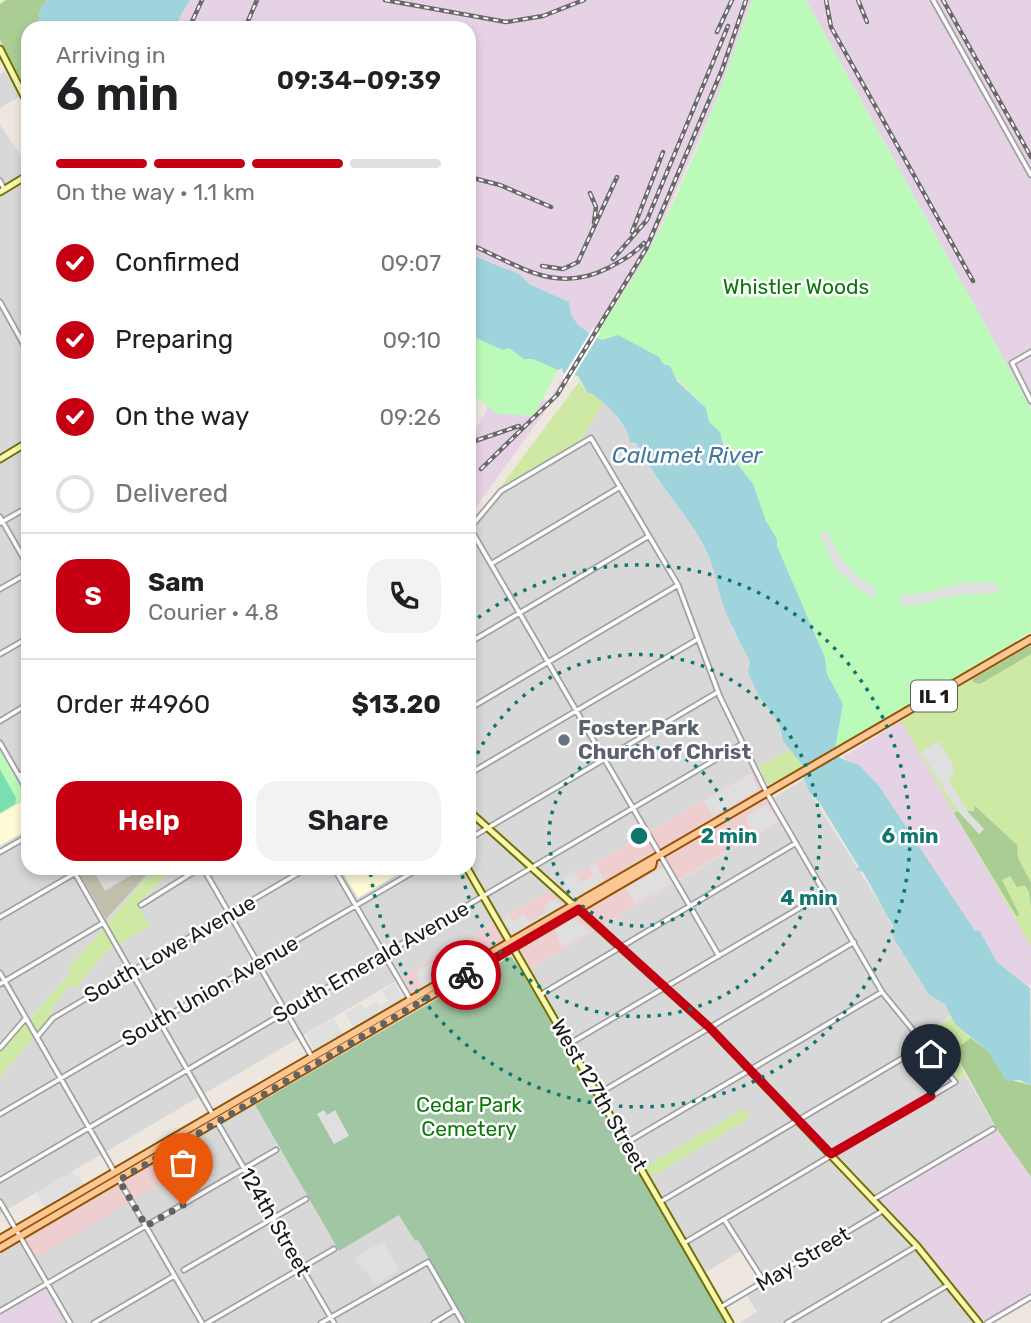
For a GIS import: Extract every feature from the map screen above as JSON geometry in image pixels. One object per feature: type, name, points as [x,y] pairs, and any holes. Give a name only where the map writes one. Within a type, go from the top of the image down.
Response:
[{"type":"main road","name":"IL 1","points":[[0,1248],[18,1233],[1031,639]]},
{"type":"main road","name":"IL 1","points":[[0,1239],[18,1233]]},
{"type":"street","points":[[933,0],[1031,175]]},
{"type":"street","points":[[0,49],[6,71],[21,94]]},
{"type":"street","points":[[0,181],[2,190],[21,179]]},
{"type":"street","points":[[0,302],[21,340]]},
{"type":"street","points":[[1031,352],[1012,363],[1031,401]]},
{"type":"street","points":[[476,521],[501,491],[592,438],[678,585],[719,692],[768,795],[882,992],[955,1082],[684,1242]]},
{"type":"street","points":[[0,459],[21,446]]},
{"type":"street","points":[[491,564],[620,487]]},
{"type":"street","points":[[21,511],[1,521],[21,554]]},
{"type":"street","points":[[476,638],[649,536]]},
{"type":"street","points":[[476,538],[719,956]]},
{"type":"street","points":[[0,589],[21,577]]},
{"type":"street","points":[[476,705],[678,585]]},
{"type":"street","points":[[476,770],[698,639]]},
{"type":"street","points":[[0,654],[21,642]]},
{"type":"street","points":[[476,835],[719,692]]},
{"type":"street","points":[[0,721],[21,708]]},
{"type":"street","points":[[0,743],[21,780]]},
{"type":"street","name":"South Emerald Avenue","points":[[0,1180],[742,744]]},
{"type":"street","points":[[476,817],[666,987],[751,1069],[917,1246],[979,1323]]},
{"type":"street","points":[[0,852],[21,840]]},
{"type":"street","points":[[540,995],[796,844]]},
{"type":"street","points":[[0,917],[72,875]]},
{"type":"street","name":"124th Street","points":[[76,875],[334,1323]]},
{"type":"street","points":[[141,905],[190,875]]},
{"type":"street","points":[[205,875],[314,1061]]},
{"type":"street","name":"South Lowe Avenue","points":[[37,1037],[53,1018],[295,875]]},
{"type":"street","points":[[338,875],[413,1003]]},
{"type":"street","name":"South Union Avenue","points":[[0,1114],[408,875]]},
{"type":"street","name":"West 127th Street","points":[[471,875],[730,1323]]},
{"type":"street","points":[[569,1044],[825,893]]},
{"type":"street","points":[[2,982],[103,923]]},
{"type":"street","points":[[598,1094],[854,943]]},
{"type":"street","points":[[0,972],[2,982],[26,1018],[174,1276],[204,1323],[334,1249]]},
{"type":"street","points":[[626,1143],[882,992]]},
{"type":"street","points":[[0,1048],[26,1018]]},
{"type":"street","points":[[660,1202],[925,1045]]},
{"type":"street","points":[[874,1199],[993,1129]]},
{"type":"street","points":[[0,1311],[276,1150]]},
{"type":"street","points":[[184,1270],[306,1199]]},
{"type":"street","points":[[0,1202],[70,1323]]},
{"type":"street","name":"May Street","points":[[721,1307],[884,1210]]},
{"type":"street","points":[[724,1219],[764,1282]]},
{"type":"street","points":[[787,1323],[917,1246]]},
{"type":"street","points":[[321,1323],[428,1262],[463,1323]]},
{"type":"street","points":[[94,1323],[174,1276]]},
{"type":"street","points":[[884,1323],[949,1284]]},
{"type":"street","points":[[987,1323],[1031,1297]]},
{"type":"street","points":[[433,1323],[456,1310]]},
{"type":"shaded area","points":[[190,0],[752,0],[717,99],[658,232],[633,279],[594,336],[577,326],[570,314],[569,302],[529,284],[518,274],[476,257],[476,21],[179,21]]},
{"type":"shaded area","points":[[806,0],[1031,0],[1031,408],[886,145]]},
{"type":"shaded area","points":[[5,71],[20,96],[0,108],[0,74]]},
{"type":"shaded area","points":[[0,125],[21,156],[21,875],[149,875],[68,969],[70,973],[0,1052]]},
{"type":"shaded area","points":[[564,374],[571,375],[476,507],[476,428],[489,402],[550,400]]},
{"type":"shaded area","points":[[604,401],[627,427],[631,444],[636,443],[679,503],[715,569],[720,597],[730,615],[732,629],[751,662],[748,672],[758,695],[779,723],[781,734],[790,749],[579,873],[574,868],[559,885],[501,919],[475,875],[476,515],[499,489],[581,440]]},
{"type":"shaded area","points":[[826,530],[842,560],[859,578],[875,587],[875,595],[872,597],[859,590],[836,569],[820,534]]},
{"type":"shaded area","points":[[965,583],[996,583],[999,590],[998,593],[960,595],[915,605],[902,605],[900,602],[902,595],[924,593]]},
{"type":"shaded area","points":[[901,721],[1031,946],[1031,984],[1028,986],[997,962],[979,931],[976,932],[951,899],[879,786],[867,773],[843,757]]},
{"type":"shaded area","points":[[939,741],[954,767],[954,775],[948,779],[967,811],[984,829],[979,834],[958,811],[921,752]]},
{"type":"shaded area","points":[[754,770],[781,819],[529,969],[501,919],[559,885],[574,868],[579,873]]},
{"type":"shaded area","points":[[751,773],[758,790],[713,817],[704,801]]},
{"type":"shaded area","points":[[806,778],[811,794],[887,915],[902,952],[929,995],[945,1004],[952,1015],[922,1035],[953,1076],[959,1079],[965,1075],[997,1129],[876,1202],[915,1244],[979,1323],[739,1323],[757,1312],[746,1294],[764,1283],[744,1249],[706,1272],[529,969],[781,820],[770,800]]},
{"type":"shaded area","points":[[21,802],[21,833],[0,846],[0,814]]},
{"type":"shaded area","points":[[767,804],[777,821],[752,834],[746,817]]},
{"type":"shaded area","points":[[596,864],[604,880],[575,898],[559,883],[574,870],[580,883],[594,876],[590,868]]},
{"type":"shaded area","points":[[663,867],[672,883],[635,904],[626,888]]},
{"type":"shaded area","points":[[96,875],[105,891],[131,875],[147,875],[106,919],[81,876]]},
{"type":"shaded area","points":[[167,875],[344,875],[358,897],[396,875],[466,875],[494,923],[0,1214],[0,1077],[54,1014],[51,1009],[71,984],[75,988],[107,951],[118,945],[141,910],[137,905]]},
{"type":"shaded area","points":[[344,875],[396,875],[358,898]]},
{"type":"shaded area","points":[[556,899],[564,906],[512,936],[502,920],[509,916],[513,922],[524,915],[529,922],[546,912],[543,906]]},
{"type":"shaded area","points":[[574,919],[590,931],[562,947],[555,930]]},
{"type":"shaded area","points":[[494,923],[505,943],[410,998],[399,979]]},
{"type":"shaded area","points":[[452,951],[460,965],[422,988],[416,972]]},
{"type":"shaded area","points":[[394,983],[404,999],[354,1028],[345,1013],[361,1004],[365,1009],[377,1001],[380,1006],[388,1001],[382,991]]},
{"type":"shaded area","points":[[334,1019],[343,1035],[315,1051],[306,1035]]},
{"type":"shaded area","points":[[254,1104],[338,1250],[399,1215],[415,1241],[418,1240],[466,1323],[63,1323],[42,1287],[0,1312],[0,1252],[211,1154],[200,1135]]},
{"type":"shaded area","points":[[324,1110],[327,1115],[335,1110],[349,1136],[334,1144],[317,1114]]},
{"type":"shaded area","points":[[997,1129],[1031,1177],[1031,1296],[979,1323],[933,1265],[875,1202]]},
{"type":"shaded area","points":[[200,1135],[212,1154],[33,1259],[22,1240]]},
{"type":"shaded area","points":[[72,1172],[74,1176],[78,1175],[85,1186],[46,1209],[37,1193]]},
{"type":"shaded area","points":[[383,1241],[399,1270],[375,1285],[366,1269],[363,1271],[355,1258]]},
{"type":"shaded area","points":[[42,1287],[63,1323],[0,1323],[0,1312]]},
{"type":"green space","points":[[6,0],[48,0],[41,7],[38,21],[21,21],[21,82],[0,40],[0,4]]},
{"type":"green space","name":"Whistler Woods","points":[[752,0],[806,0],[1031,408],[1031,632],[835,749],[843,704],[827,674],[825,658],[766,521],[753,484],[724,447],[724,440],[709,422],[706,408],[660,361],[618,335],[602,340],[594,336],[652,245],[685,177],[714,107]]},
{"type":"green space","points":[[476,332],[558,369],[534,416],[498,414],[476,397]]},
{"type":"green space","points":[[579,382],[587,392],[604,401],[581,440],[499,489]]},
{"type":"green space","points":[[1031,645],[1031,946],[901,721]]},
{"type":"green space","points":[[1031,645],[1031,654],[980,684],[973,682],[973,679]]},
{"type":"green space","points":[[0,749],[21,785],[21,801],[0,814]]},
{"type":"green space","points":[[790,749],[803,767],[768,785],[759,767]]},
{"type":"green space","points":[[0,769],[16,798],[15,804],[0,813]]},
{"type":"green space","points":[[975,806],[1017,845],[1018,858],[1031,883],[1031,907],[1025,885],[1017,887],[1010,876],[1002,880],[1019,914],[1017,917],[954,813],[958,811],[980,834],[984,829],[967,811],[974,811]]},
{"type":"green space","points":[[149,875],[167,875],[137,905],[150,926],[107,951],[75,989],[71,984],[51,1009],[54,1014],[0,1077],[0,1052],[70,974],[68,969]]},
{"type":"green space","name":"Cedar Park Cemetery","points":[[511,956],[726,1323],[466,1323],[418,1240],[415,1241],[399,1215],[339,1251],[255,1105]]},
{"type":"green space","points":[[952,1017],[955,1024],[971,1038],[956,1055],[965,1075],[958,1079],[921,1035]]},
{"type":"green space","points":[[971,1038],[988,1051],[1011,1080],[1031,1085],[1031,1177],[997,1129],[956,1055],[957,1048]]},
{"type":"green space","points":[[743,1109],[749,1114],[747,1120],[651,1177],[645,1167]]},
{"type":"water","points":[[48,0],[190,0],[179,21],[38,21],[41,7]]},
{"type":"water","name":"Calumet River","points":[[476,257],[519,274],[529,284],[569,302],[575,321],[602,340],[618,335],[659,357],[663,364],[670,366],[677,381],[706,408],[709,422],[720,432],[724,447],[753,484],[766,521],[777,539],[777,546],[825,658],[827,674],[843,704],[835,749],[840,758],[859,765],[879,786],[975,931],[979,930],[997,962],[1030,988],[1031,1085],[1019,1080],[1006,1081],[988,1051],[955,1024],[945,1004],[929,995],[894,939],[893,926],[863,872],[856,870],[859,867],[819,802],[810,793],[800,769],[803,766],[783,741],[779,723],[758,695],[748,672],[750,661],[724,607],[712,564],[704,547],[636,443],[630,443],[621,422],[601,400],[587,392],[578,376],[563,373],[562,368],[558,370],[533,359],[524,359],[509,348],[503,350],[476,338]]},
{"type":"pier","points":[[593,328],[600,333],[570,382],[562,378]]},
{"type":"railway","points":[[192,21],[202,0]]},
{"type":"railway","points":[[248,21],[257,0]]},
{"type":"railway","points":[[385,0],[506,22],[543,16],[584,0]]},
{"type":"railway","points":[[717,32],[732,0]]},
{"type":"railway","points":[[481,469],[557,395],[646,249],[722,70],[746,0]]},
{"type":"railway","points":[[826,0],[831,27],[973,281]]},
{"type":"railway","points":[[858,0],[867,22]]},
{"type":"railway","points":[[943,0],[1031,157]]},
{"type":"railway","points":[[613,259],[647,220],[728,26]]},
{"type":"railway","points":[[632,232],[663,152]]},
{"type":"railway","points":[[542,266],[563,269],[578,262],[617,177]]},
{"type":"railway","points":[[476,179],[500,185],[551,207]]},
{"type":"railway","points":[[590,193],[596,207],[594,222]]},
{"type":"railway","points":[[476,247],[537,274],[571,279],[589,276],[608,268],[644,243]]},
{"type":"railway","points":[[476,441],[519,426]]},
{"type":"way so far","points":[[183,1205],[146,1226],[119,1180],[466,975]]},
{"type":"place","name":"Foster Park Church of Christ","points":[[564,740]]},
{"type":"route","points":[[466,975],[579,909],[710,1028],[831,1154],[931,1096]]}]
